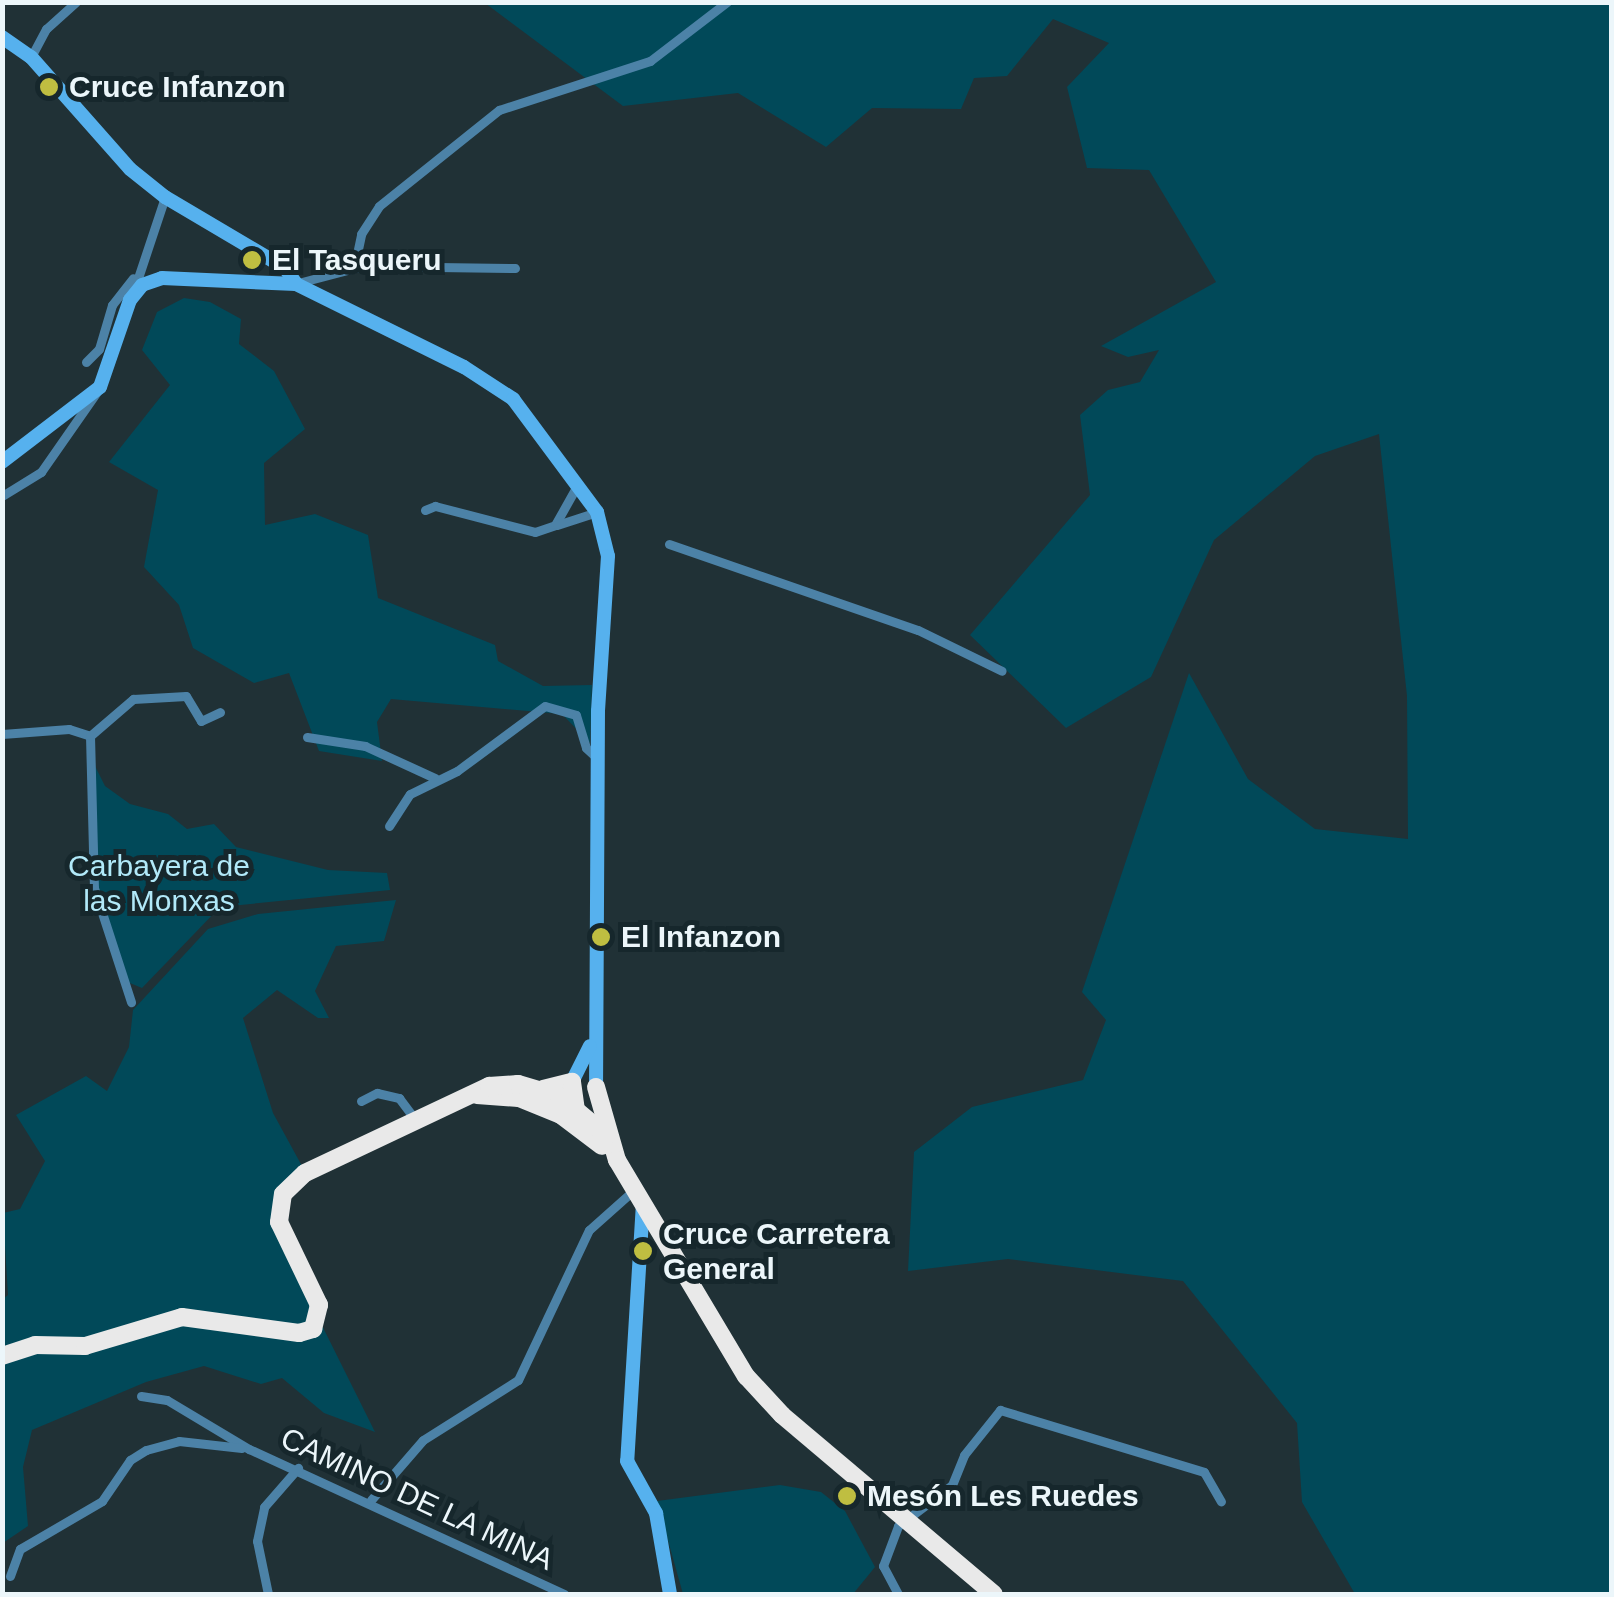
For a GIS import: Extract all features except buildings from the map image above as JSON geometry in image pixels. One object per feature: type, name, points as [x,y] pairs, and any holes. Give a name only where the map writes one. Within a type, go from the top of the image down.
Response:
[{"type":"highway","points":[[543,1089],[572,1082],[583,1129]]},
{"type":"highway","points":[[2,1356],[35,1345],[84,1346],[182,1317],[299,1333],[313,1329],[319,1304],[278,1222],[282,1194],[304,1172],[470,1094],[502,1084],[543,1089],[574,1103],[607,1136]]},
{"type":"highway","points":[[470,1094],[574,1103],[596,1087],[607,1136],[618,1160],[762,1394],[994,1594]]},
{"type":"highway","points":[[519,1098],[583,1129],[618,1160]]},
{"type":"street","points":[[32,57],[46,29],[76,2]]},
{"type":"street","points":[[354,268],[364,228],[379,206],[499,110],[650,62],[726,2]]},
{"type":"street","points":[[2,38],[32,57],[165,197],[285,268],[296,284],[464,367],[513,400],[597,512],[608,556],[594,909],[596,1087]]},
{"type":"street","points":[[2,496],[40,472],[93,406],[165,197]]},
{"type":"street","points":[[86,362],[98,348],[112,305],[138,281],[174,276],[296,284],[354,268],[516,268]]},
{"type":"street","points":[[2,462],[100,387]]},
{"type":"street","points":[[555,526],[578,484]]},
{"type":"street","points":[[425,510],[435,506],[526,533],[597,512]]},
{"type":"street","points":[[669,544],[918,630],[1002,671]]},
{"type":"street","points":[[90,736],[133,700],[186,696],[201,721],[220,712]]},
{"type":"street","points":[[389,826],[399,804],[435,778],[458,770],[545,706],[576,716],[586,748],[598,758]]},
{"type":"street","points":[[2,734],[68,729],[90,736]]},
{"type":"street","points":[[90,736],[94,888],[131,1002]]},
{"type":"street","points":[[307,737],[365,746],[435,778]]},
{"type":"street","points":[[572,1082],[593,1036]]},
{"type":"street","points":[[361,1102],[377,1093],[399,1098],[414,1118]]},
{"type":"street","points":[[371,1500],[423,1440],[518,1380],[589,1230],[639,1196]]},
{"type":"street","points":[[639,1196],[627,1461],[656,1514],[670,1594]]},
{"type":"street","points":[[140,1396],[167,1400],[249,1449]]},
{"type":"street","points":[[898,1594],[883,1566],[907,1517],[952,1485],[964,1454],[1000,1410],[1204,1472],[1221,1502]]},
{"type":"street","points":[[10,1576],[20,1549],[102,1501],[130,1460],[146,1450],[179,1441],[249,1449]]},
{"type":"street","name":"CAMINO DE LA MINA","points":[[249,1449],[371,1500],[480,1559],[564,1594]]},
{"type":"street","points":[[268,1594],[258,1541],[264,1507],[298,1468]]},
{"type":"green space","points":[[485,3],[1611,3],[1611,1594],[1355,1594],[1302,1502],[1297,1423],[1183,1281],[1008,1259],[908,1271],[914,1152],[972,1107],[1083,1080],[1106,1020],[1082,992],[1189,673],[1248,779],[1315,829],[1408,839],[1407,696],[1379,434],[1315,456],[1214,540],[1151,677],[1066,728],[970,635],[1090,495],[1080,415],[1108,390],[1140,382],[1159,350],[1128,357],[1101,346],[1216,282],[1149,170],[1087,168],[1067,87],[1109,43],[1053,19],[1007,76],[974,78],[961,109],[872,108],[826,147],[738,93],[623,106]]},
{"type":"green space","points":[[184,298],[210,302],[241,319],[239,344],[274,371],[305,429],[264,463],[265,525],[315,514],[368,535],[378,598],[495,645],[498,661],[543,686],[592,685],[590,743],[562,714],[391,699],[377,722],[382,761],[319,751],[289,673],[254,683],[193,648],[179,605],[144,567],[158,490],[109,462],[170,385],[142,350],[157,312]]},
{"type":"green space","name":"Carbayera de las Monxas","points":[[95,766],[105,786],[130,804],[168,814],[187,829],[214,824],[236,847],[328,870],[387,873],[390,890],[220,907],[142,988],[125,981],[97,887]]},
{"type":"green space","points":[[396,900],[384,941],[336,946],[315,991],[329,1018],[318,1018],[277,990],[243,1018],[273,1113],[302,1166],[275,1190],[274,1229],[375,1432],[324,1413],[282,1378],[261,1384],[204,1366],[146,1382],[32,1430],[23,1467],[28,1526],[3,1543],[2,1300],[8,1295],[3,1213],[20,1209],[45,1161],[16,1115],[86,1076],[107,1091],[129,1047],[133,1010],[208,929],[258,914]]},
{"type":"green space","points":[[780,1485],[821,1492],[845,1511],[875,1567],[853,1594],[683,1594],[657,1501]]},
{"type":"place","name":"Cruce Infanzon","points":[[49,87]]},
{"type":"place","name":"El Tasqueru","points":[[252,260]]},
{"type":"place","name":"El Infanzon","points":[[601,937]]},
{"type":"place","name":"Cruce Carretera General","points":[[643,1251]]},
{"type":"place","name":"Mesón Les Ruedes","points":[[847,1496]]}]
